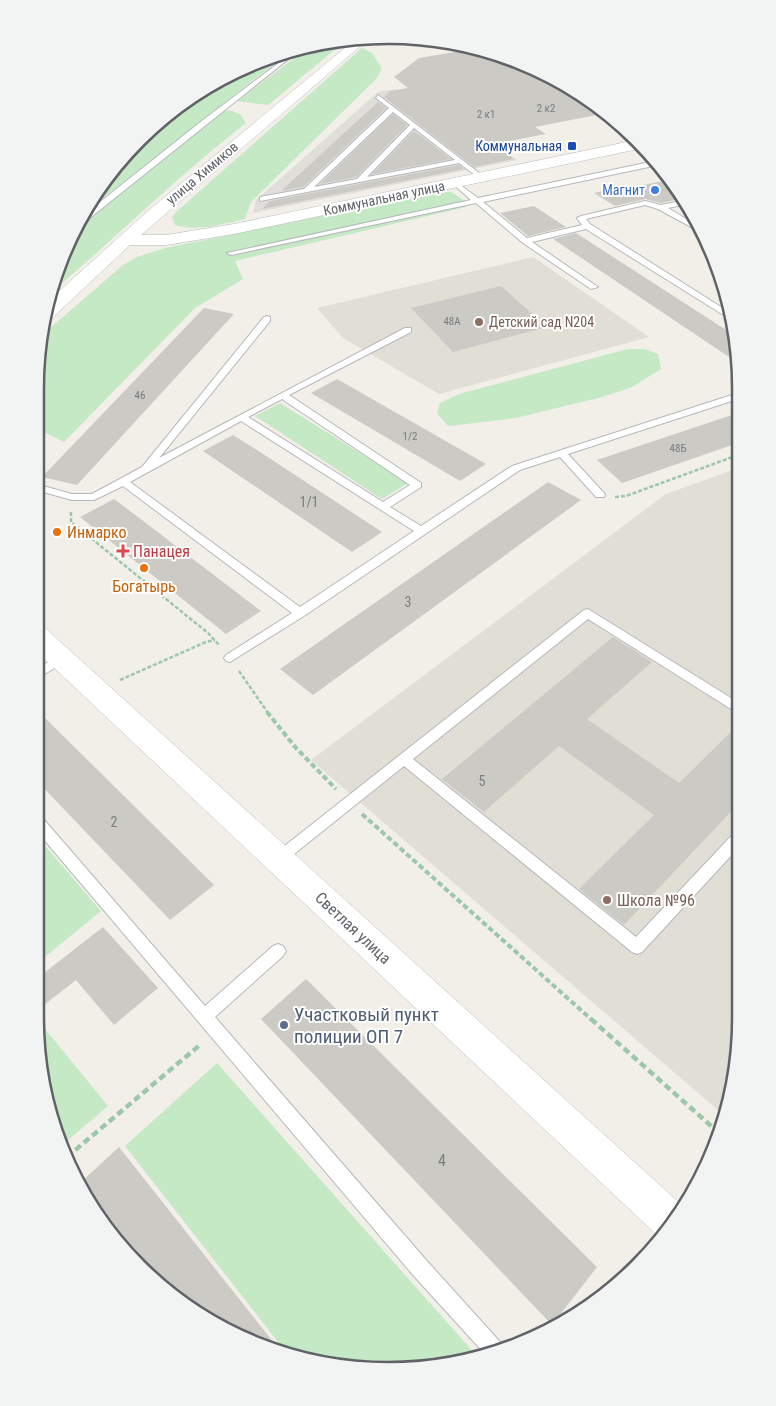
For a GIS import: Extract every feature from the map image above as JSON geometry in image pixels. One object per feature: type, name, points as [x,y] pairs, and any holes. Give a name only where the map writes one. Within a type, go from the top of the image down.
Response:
[{"type":"street","name":"улица Химиков","points":[[53,307],[155,213],[355,45]]},
{"type":"street","name":"Коммунальная улица","points":[[127,240],[166,240],[234,229],[632,146]]},
{"type":"street","name":"Светлая улица","points":[[44,642],[667,1219]]},
{"type":"lane","points":[[94,210],[205,120],[287,59]]},
{"type":"lane","points":[[378,96],[482,177]]},
{"type":"lane","points":[[306,191],[393,108]]},
{"type":"lane","points":[[360,180],[414,125]]},
{"type":"lane","points":[[263,199],[460,160]]},
{"type":"lane","points":[[231,253],[650,164]]},
{"type":"lane","points":[[455,183],[526,240],[594,287]]},
{"type":"lane","points":[[691,225],[661,208],[645,203],[581,218],[587,226],[724,314]]},
{"type":"lane","points":[[661,208],[678,204]]},
{"type":"lane","points":[[526,240],[587,226]]},
{"type":"lane","points":[[142,471],[267,319]]},
{"type":"lane","points":[[44,489],[76,497],[94,497],[282,395],[408,330]]},
{"type":"lane","points":[[282,395],[417,485],[383,507]]},
{"type":"lane","points":[[230,658],[516,468],[732,398]]},
{"type":"lane","points":[[242,418],[421,532]]},
{"type":"lane","points":[[562,453],[600,495]]},
{"type":"lane","points":[[123,481],[300,613]]},
{"type":"lane","points":[[278,859],[588,613],[732,705]]},
{"type":"lane","points":[[44,670],[62,658]]},
{"type":"lane","points":[[404,759],[637,947],[732,845]]},
{"type":"lane","points":[[44,830],[420,1268],[491,1347]]},
{"type":"lane","points":[[204,1017],[278,951]]},
{"type":"path","points":[[600,495],[607,498],[626,496],[732,457]]},
{"type":"path","points":[[76,497],[70,514],[71,522],[215,640],[230,658],[260,702],[309,764],[714,1129]]},
{"type":"path","points":[[96,690],[206,642],[215,640]]},
{"type":"path","points":[[71,1153],[217,1031]]},
{"type":"shaded area","points":[[396,89],[478,159],[507,153],[517,160],[253,213],[256,200],[378,92]]},
{"type":"shaded area","name":"Детский сад N204","points":[[533,257],[649,337],[439,394],[343,338],[317,308]]},
{"type":"shaded area","name":"Школа №96","points":[[732,470],[732,1041],[726,1085],[720,1111],[311,760],[666,494]]},
{"type":"green space","points":[[337,48],[268,105],[237,101],[298,55]]},
{"type":"green space","points":[[362,48],[372,53],[382,69],[376,79],[251,202],[245,219],[219,225],[192,228],[175,225],[172,217],[176,212]]},
{"type":"green space","points":[[280,61],[257,77],[100,200],[129,161],[178,115],[236,79]]},
{"type":"green space","points":[[229,110],[240,114],[246,123],[195,164],[59,285],[70,256],[88,219],[217,113]]},
{"type":"green space","points":[[439,192],[451,192],[465,201],[466,207],[235,261],[243,279],[195,308],[64,442],[44,432],[44,365],[49,329],[123,265],[137,257],[165,248]]},
{"type":"green space","points":[[628,349],[645,349],[658,354],[661,369],[632,387],[602,397],[516,418],[450,426],[437,413],[440,403],[459,394]]},
{"type":"green space","points":[[280,403],[408,483],[382,499],[255,416]]},
{"type":"green space","points":[[44,844],[101,911],[44,958]]},
{"type":"green space","points":[[44,1028],[108,1106],[67,1141],[50,1085]]},
{"type":"green space","points":[[217,1063],[473,1352],[411,1362],[365,1362],[321,1356],[280,1345],[125,1146]]},
{"type":"building","points":[[460,51],[477,55],[540,79],[598,115],[535,127],[546,134],[494,144],[514,159],[474,167],[384,97],[390,91],[408,88],[394,77],[419,58]]},
{"type":"building","points":[[378,102],[386,108],[303,187],[281,191]]},
{"type":"building","points":[[393,114],[407,125],[356,177],[320,184]]},
{"type":"building","points":[[414,131],[451,159],[372,174]]},
{"type":"building","points":[[459,165],[464,169],[262,209],[270,201]]},
{"type":"building","points":[[663,181],[676,200],[661,203],[645,199],[615,206],[594,193],[625,186],[629,188]]},
{"type":"building","points":[[534,206],[566,227],[528,236],[500,213]]},
{"type":"building","points":[[576,233],[727,331],[731,358],[553,239]]},
{"type":"building","points":[[501,286],[547,327],[453,352],[411,308]]},
{"type":"building","points":[[204,308],[234,314],[77,485],[44,477],[44,475]]},
{"type":"building","points":[[337,379],[486,464],[460,481],[311,393]]},
{"type":"building","points":[[732,415],[732,445],[622,483],[597,460]]},
{"type":"building","points":[[233,435],[382,532],[352,552],[203,451]]},
{"type":"building","points":[[548,482],[581,500],[313,695],[280,669]]},
{"type":"building","points":[[114,499],[261,611],[226,634],[80,517]]},
{"type":"building","points":[[613,637],[652,662],[587,719],[679,783],[732,731],[732,810],[624,925],[579,889],[654,815],[559,746],[484,812],[442,779]]},
{"type":"building","points":[[44,717],[214,885],[170,920],[44,788]]},
{"type":"building","points":[[103,927],[158,988],[114,1025],[76,980],[44,1005],[44,973]]},
{"type":"building","points":[[306,979],[597,1267],[558,1317],[549,1322],[261,1019]]},
{"type":"building","points":[[119,1147],[274,1343],[236,1327],[216,1316],[178,1291],[161,1277],[115,1228],[84,1179]]},
{"type":"place","name":"Коммунальная","points":[[572,146]]},
{"type":"place","name":"Магнит","points":[[655,190]]},
{"type":"place","name":"Детский сад N204","points":[[479,322]]},
{"type":"place","name":"Инмарко","points":[[57,532]]},
{"type":"place","name":"Панацея","points":[[123,551]]},
{"type":"place","name":"Богатырь","points":[[144,568]]},
{"type":"place","name":"Школа №96","points":[[607,900]]},
{"type":"place","name":"Участковый пункт полиции ОП 7","points":[[284,1025]]}]
